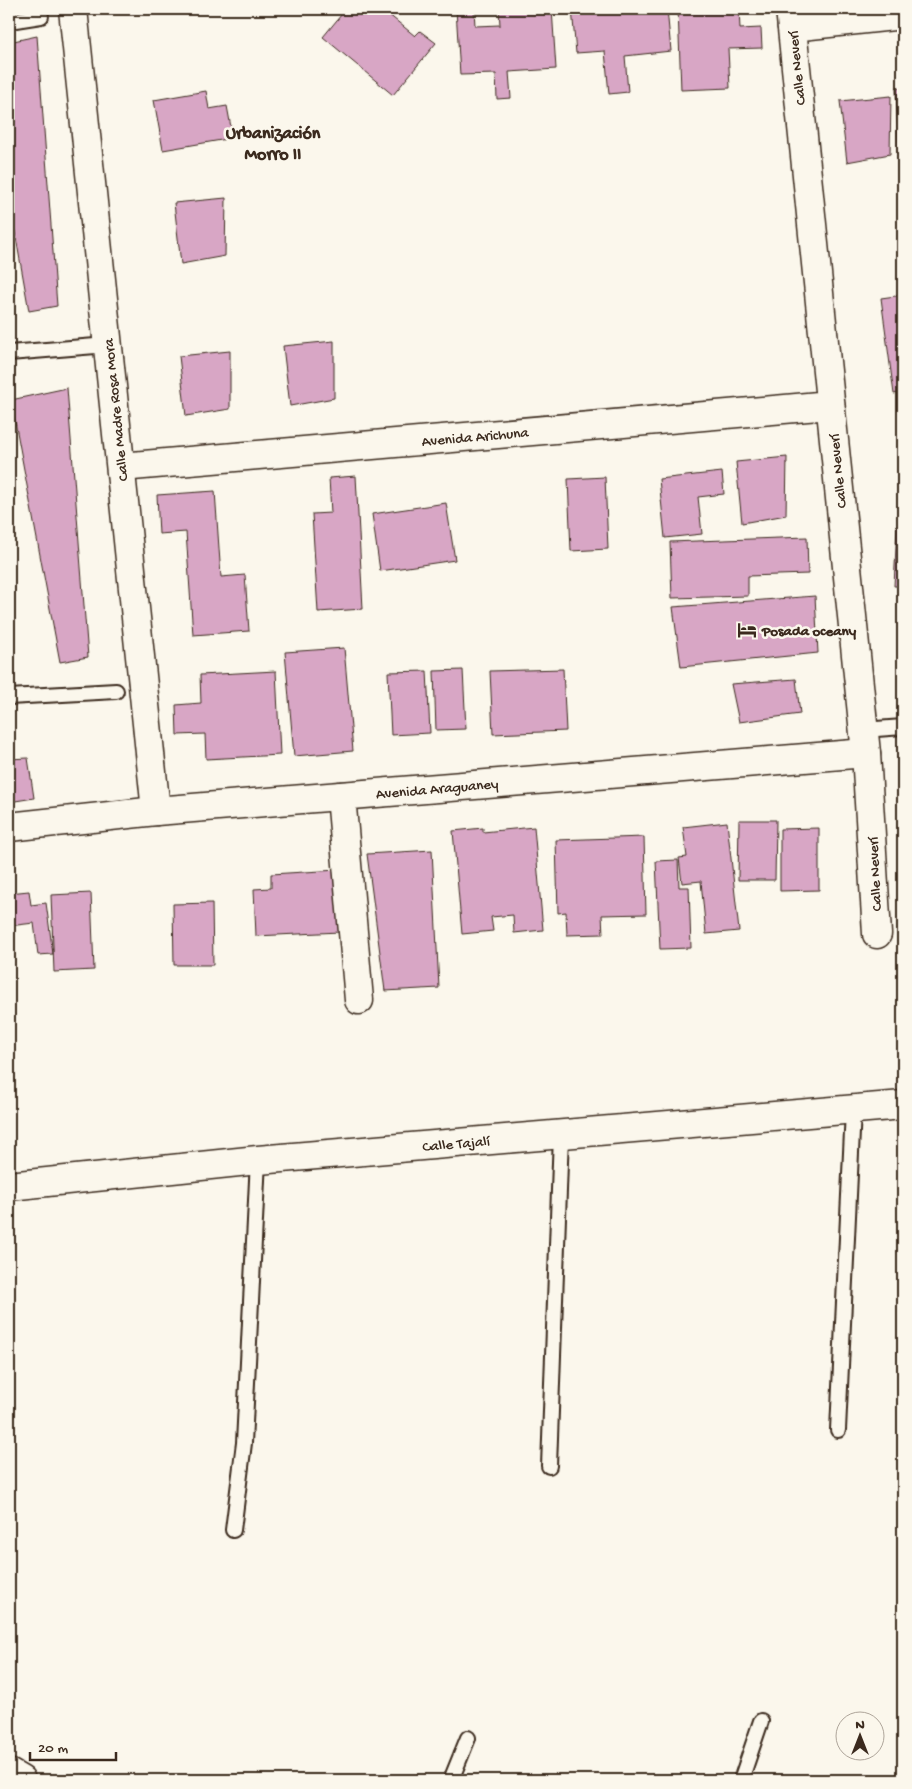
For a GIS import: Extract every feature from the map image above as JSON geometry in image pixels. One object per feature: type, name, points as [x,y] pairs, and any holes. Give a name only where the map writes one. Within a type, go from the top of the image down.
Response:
[{"type":"street","name":"Calle Madre Rosa Mora","points":[[73,9],[156,811]]},
{"type":"street","points":[[791,18],[903,15]]},
{"type":"street","name":"Calle Neverí","points":[[791,18],[865,741],[877,934]]},
{"type":"street","name":"Avenida Arichuna","points":[[121,467],[830,405]]},
{"type":"street","name":"Avenida Araguaney","points":[[9,827],[156,811],[341,796],[865,741]]},
{"type":"street","points":[[341,796],[359,1000]]},
{"type":"street","name":"Calle Tajalí","points":[[9,1186],[258,1160],[903,1105]]},
{"type":"street","points":[[9,1774],[21,1780]]},
{"type":"lane","points":[[9,21],[41,16]]},
{"type":"lane","points":[[9,353],[108,345]]},
{"type":"lane","points":[[9,697],[116,691]]},
{"type":"lane","points":[[865,741],[903,727]]},
{"type":"lane","points":[[838,1430],[854,1110]]},
{"type":"lane","points":[[549,1466],[561,1135]]},
{"type":"lane","points":[[233,1530],[244,1443],[258,1160]]},
{"type":"lane","points":[[741,1780],[761,1721]]},
{"type":"lane","points":[[450,1780],[468,1738]]},
{"type":"building","points":[[346,9],[382,9],[415,36],[420,31],[436,43],[393,95],[323,37]]},
{"type":"building","points":[[456,9],[474,9],[475,26],[500,25],[499,9],[552,9],[556,69],[509,72],[511,98],[497,99],[496,74],[460,75]]},
{"type":"building","points":[[572,9],[667,9],[671,51],[625,56],[628,92],[609,94],[605,51],[576,53]]},
{"type":"building","points":[[678,9],[739,9],[740,29],[761,28],[762,48],[728,49],[730,88],[681,90]]},
{"type":"building","points":[[37,36],[57,306],[29,311],[9,198],[9,42]]},
{"type":"building","points":[[896,88],[903,88],[903,164],[899,164]]},
{"type":"building","points":[[206,91],[209,109],[227,106],[233,138],[163,150],[154,100]]},
{"type":"building","points":[[891,96],[890,154],[847,162],[840,101]]},
{"type":"building","points":[[226,198],[225,256],[181,264],[174,203]]},
{"type":"building","points":[[903,295],[903,392],[894,394],[881,298]]},
{"type":"building","points":[[334,341],[334,398],[290,406],[283,346]]},
{"type":"building","points":[[230,351],[230,409],[186,416],[179,356]]},
{"type":"building","points":[[67,388],[88,657],[60,662],[11,400]]},
{"type":"building","points":[[787,457],[786,515],[742,523],[736,462]]},
{"type":"building","points":[[722,472],[724,494],[698,497],[702,534],[665,538],[659,479]]},
{"type":"building","points":[[356,476],[363,609],[318,612],[312,514],[331,513],[329,478]]},
{"type":"building","points":[[605,477],[608,549],[571,551],[568,479]]},
{"type":"building","points":[[215,491],[221,577],[245,575],[249,631],[193,635],[186,532],[159,534],[157,495]]},
{"type":"building","points":[[446,503],[455,560],[380,571],[372,514]]},
{"type":"building","points":[[897,526],[903,527],[903,586],[894,586]]},
{"type":"building","points":[[807,537],[808,574],[748,576],[748,596],[672,598],[670,542]]},
{"type":"building","name":"Posada oceany","points":[[815,596],[818,653],[681,667],[673,607]]},
{"type":"building","points":[[344,648],[353,751],[294,756],[285,652]]},
{"type":"building","points":[[563,669],[566,731],[493,734],[490,671]]},
{"type":"building","points":[[463,670],[466,729],[436,730],[434,671]]},
{"type":"building","points":[[276,671],[280,755],[206,759],[205,734],[177,735],[176,705],[201,703],[200,675]]},
{"type":"building","points":[[427,671],[430,733],[391,735],[388,672]]},
{"type":"building","points":[[796,679],[800,714],[739,722],[731,684]]},
{"type":"building","points":[[28,758],[34,798],[9,802],[9,759]]},
{"type":"building","points":[[739,820],[776,820],[775,880],[738,880]]},
{"type":"building","points":[[727,822],[739,931],[706,934],[701,881],[682,883],[679,858],[687,857],[683,827]]},
{"type":"building","points":[[534,827],[543,930],[514,933],[513,915],[491,917],[493,931],[462,934],[453,831],[483,828],[483,832]]},
{"type":"building","points":[[819,828],[819,890],[780,891],[780,829]]},
{"type":"building","points":[[644,837],[646,914],[602,915],[603,934],[567,935],[566,912],[558,913],[556,840]]},
{"type":"building","points":[[432,850],[439,988],[385,991],[367,854]]},
{"type":"building","points":[[678,860],[679,887],[689,887],[691,948],[660,949],[656,861]]},
{"type":"building","points":[[338,870],[340,932],[256,936],[254,889],[271,888],[271,874]]},
{"type":"building","points":[[29,891],[31,905],[46,903],[53,954],[38,955],[34,923],[9,926],[9,893]]},
{"type":"building","points":[[91,893],[94,970],[54,972],[51,895]]},
{"type":"building","points":[[212,903],[213,965],[174,965],[173,904]]},
{"type":"place","name":"Posada oceany","points":[[747,630]]},
{"type":"district","name":"Urbanización Morro II","points":[[273,142]]}]
